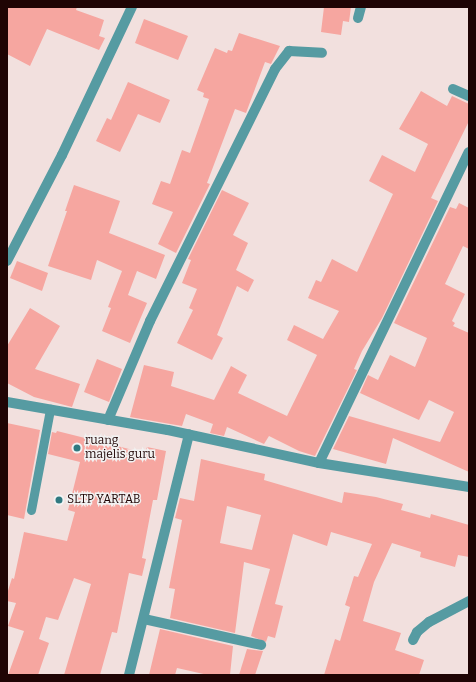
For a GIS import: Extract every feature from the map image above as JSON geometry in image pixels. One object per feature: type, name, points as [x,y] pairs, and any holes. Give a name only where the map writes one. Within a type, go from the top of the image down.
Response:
[{"type":"street","points":[[7,261],[62,155],[132,7]]},
{"type":"street","points":[[358,18],[361,7]]},
{"type":"street","points":[[108,420],[150,321],[275,69],[289,51],[322,53]]},
{"type":"street","points":[[453,89],[469,96]]},
{"type":"street","points":[[319,463],[469,152]]},
{"type":"street","points":[[7,402],[189,434],[319,463],[469,487]]},
{"type":"street","points":[[129,675],[189,434]]},
{"type":"street","points":[[413,640],[417,632],[429,622],[469,602]]},
{"type":"street","points":[[144,619],[261,645]]},
{"type":"lane","points":[[32,510],[50,409]]},
{"type":"building","points":[[7,7],[77,7],[76,10],[104,20],[99,36],[105,38],[99,50],[47,29],[30,66],[7,54]]},
{"type":"building","points":[[324,7],[351,7],[349,22],[343,21],[341,35],[321,32]]},
{"type":"building","points":[[144,19],[188,36],[178,60],[135,43]]},
{"type":"building","points":[[239,33],[280,46],[271,64],[265,62],[246,113],[235,109],[207,183],[210,184],[176,253],[158,244],[173,212],[152,204],[161,181],[170,184],[182,150],[190,153],[209,99],[203,97],[204,93],[197,90],[215,48],[227,53],[228,50],[232,51]]},
{"type":"building","points":[[128,82],[170,100],[160,123],[138,114],[120,152],[96,141],[107,118],[111,120]]},
{"type":"building","points":[[421,91],[447,106],[452,96],[469,104],[469,121],[431,198],[438,201],[382,318],[362,351],[354,369],[357,370],[315,456],[299,451],[269,436],[264,444],[227,427],[224,436],[210,433],[213,424],[186,414],[182,426],[130,417],[144,365],[174,372],[171,386],[214,400],[231,366],[247,375],[238,393],[287,416],[317,355],[287,340],[294,325],[323,339],[339,311],[308,298],[316,280],[321,282],[332,259],[357,272],[393,194],[369,181],[382,155],[415,172],[428,144],[399,129]]},
{"type":"building","points":[[74,185],[120,201],[109,233],[165,255],[156,279],[137,271],[128,295],[147,303],[130,343],[102,331],[111,308],[108,307],[122,271],[97,260],[91,280],[48,266],[67,211],[65,211]]},
{"type":"building","points":[[222,190],[249,203],[233,235],[248,243],[236,270],[254,280],[248,292],[237,286],[217,335],[223,338],[212,360],[177,343],[193,310],[189,308],[197,289],[182,283],[191,260],[188,259]]},
{"type":"building","points":[[459,203],[469,208],[469,249],[463,246],[445,284],[465,294],[452,321],[455,323],[453,326],[469,333],[469,472],[393,438],[386,464],[333,449],[349,416],[440,442],[454,412],[429,400],[419,420],[360,393],[368,375],[378,380],[390,355],[415,367],[427,338],[394,323],[450,207],[456,209]]},
{"type":"building","points":[[17,261],[48,273],[42,291],[10,278]]},
{"type":"building","points":[[30,308],[60,326],[35,369],[80,384],[72,407],[34,397],[7,383],[7,346]]},
{"type":"building","points":[[97,359],[122,369],[109,402],[84,392]]},
{"type":"building","points":[[7,423],[40,430],[24,519],[7,515]]},
{"type":"building","points":[[57,431],[145,453],[147,447],[166,451],[157,500],[153,500],[142,558],[146,559],[142,576],[129,573],[117,633],[112,632],[100,675],[64,675],[91,584],[74,578],[58,620],[46,617],[39,639],[49,643],[38,675],[8,675],[24,631],[8,626],[16,603],[7,601],[7,594],[12,578],[14,579],[24,532],[67,541],[75,512],[68,510],[80,462],[48,454],[52,432],[56,433]]},
{"type":"building","points":[[201,459],[265,474],[264,480],[342,503],[344,492],[376,497],[403,504],[401,510],[430,518],[431,514],[469,525],[469,557],[458,555],[455,567],[420,557],[421,552],[392,543],[374,582],[363,621],[401,633],[395,650],[424,660],[419,675],[324,675],[335,639],[340,641],[350,607],[345,605],[354,576],[358,577],[372,544],[331,532],[327,546],[293,534],[275,604],[283,606],[275,638],[268,636],[266,642],[251,636],[270,569],[244,562],[235,633],[170,618],[175,589],[169,588],[182,520],[175,518],[180,498],[194,501]],"holes":[[[227,506],[261,515],[252,550],[220,543]]]},
{"type":"building","points":[[160,629],[233,646],[230,675],[208,675],[177,668],[175,675],[149,675]]},
{"type":"building","points":[[247,649],[263,651],[255,675],[239,675]]},
{"type":"place","name":"ruang majelis guru","points":[[77,448]]},
{"type":"place","name":"SLTP YARTAB","points":[[59,500]]}]
